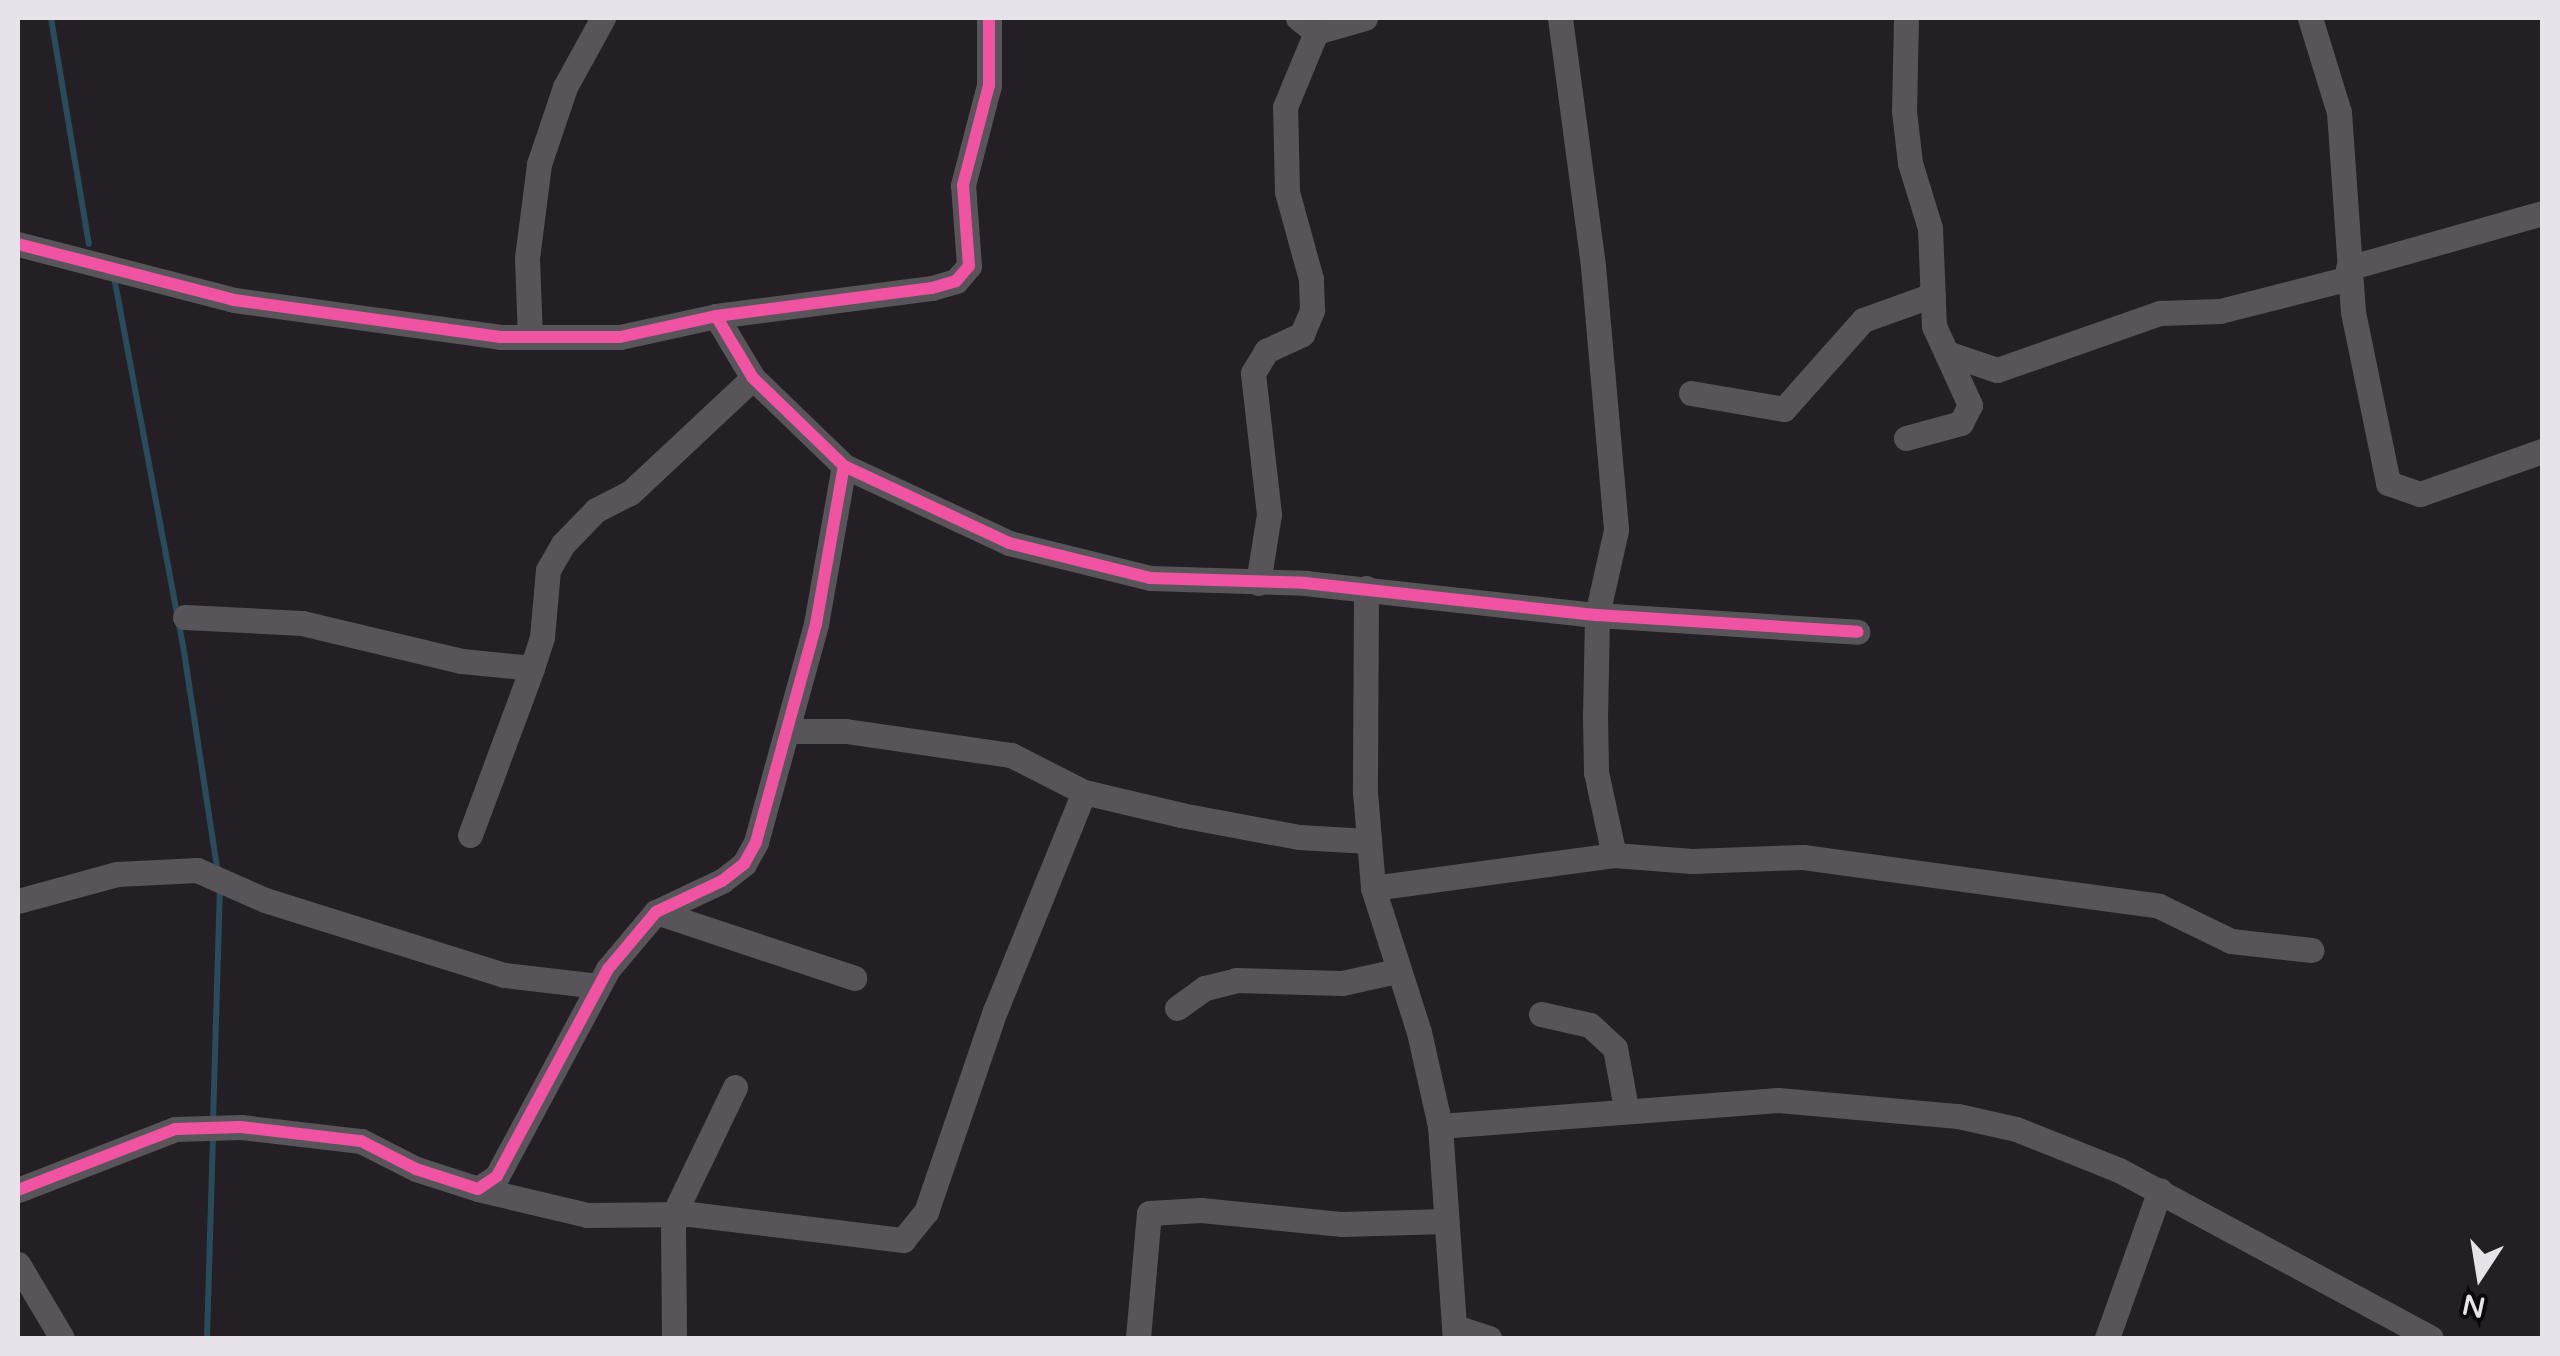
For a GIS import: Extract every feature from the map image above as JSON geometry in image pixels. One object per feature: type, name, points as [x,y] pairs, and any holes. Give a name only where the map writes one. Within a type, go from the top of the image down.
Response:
[{"type":"street","points":[[530,337],[527,258],[539,164],[564,87],[603,18]]},
{"type":"street","points":[[18,244],[234,300],[530,337],[620,337],[716,316],[956,282],[969,266],[963,185],[989,85],[989,18]]},
{"type":"street","points":[[1258,582],[1269,514],[1254,373],[1266,351],[1302,334],[1312,310],[1311,279],[1286,192],[1285,108],[1307,25],[1364,18]]},
{"type":"street","points":[[1560,18],[1593,266],[1616,530],[1598,615],[1596,772],[1614,855]]},
{"type":"street","points":[[1906,18],[1904,111],[1910,163],[1930,228],[1940,350],[1970,392],[1968,414],[1961,423],[1906,438]]},
{"type":"street","points":[[2310,18],[2339,112],[2348,273],[2388,483],[2420,494],[2542,451]]},
{"type":"street","points":[[1940,350],[1997,370],[2160,314],[2220,311],[2542,213]]},
{"type":"street","points":[[1692,393],[1784,408],[1864,320],[1933,295]]},
{"type":"street","points":[[716,316],[753,378],[844,466],[1009,543],[1150,578],[1366,588],[1598,615],[1857,632]]},
{"type":"street","points":[[470,834],[542,637],[548,570],[563,544],[596,510],[630,493],[753,378]]},
{"type":"street","points":[[478,1189],[510,1154],[598,986],[656,912],[744,864],[790,731],[844,466]]},
{"type":"street","points":[[1366,588],[1368,840],[1373,888],[1440,1126],[1455,1333],[1490,1338]]},
{"type":"street","points":[[185,617],[302,623],[462,661],[532,668]]},
{"type":"street","points":[[790,731],[846,731],[1011,755],[1084,792],[1299,837],[1368,840]]},
{"type":"street","points":[[18,1190],[145,1137],[175,1129],[240,1127],[360,1141],[416,1169],[478,1189],[588,1215],[673,1216],[903,1240],[917,1230],[995,1011],[1084,792]]},
{"type":"street","points":[[1373,888],[1614,855],[1692,861],[1803,857],[2159,906],[2231,941],[2310,950]]},
{"type":"street","points":[[18,901],[116,874],[196,870],[265,900],[505,975],[598,986]]},
{"type":"street","points":[[656,912],[854,978]]},
{"type":"street","points":[[1177,1008],[1205,988],[1236,980],[1342,983],[1397,971]]},
{"type":"street","points":[[1541,1014],[1590,1025],[1615,1048],[1626,1108]]},
{"type":"street","points":[[674,1338],[673,1216],[736,1087]]},
{"type":"street","points":[[1440,1126],[1626,1108],[1826,1100],[1958,1116],[2016,1129],[2160,1190],[2431,1338]]},
{"type":"street","points":[[2107,1338],[2160,1190]]},
{"type":"street","points":[[1138,1338],[1149,1213],[1202,1210],[1342,1224],[1446,1221]]},
{"type":"street","points":[[18,1264],[62,1338]]},
{"type":"waterway","points":[[51,18],[89,244]]},
{"type":"waterway","points":[[114,277],[183,645],[218,873]]},
{"type":"waterway","points":[[213,1122],[220,890]]},
{"type":"waterway","points":[[207,1338],[213,1135]]},
{"type":"cycle path","points":[[18,244],[234,300],[500,337],[620,337],[716,316],[932,288],[956,281],[969,266],[963,185],[989,85],[989,18]]},
{"type":"cycle path","points":[[716,316],[753,378],[844,466],[1009,543],[1150,578],[1305,583],[1597,615],[1857,632]]},
{"type":"cycle path","points":[[18,1190],[175,1129],[241,1127],[361,1141],[416,1169],[478,1189],[497,1176],[608,969],[656,912],[722,881],[744,864],[756,842],[816,624],[844,466]]}]
